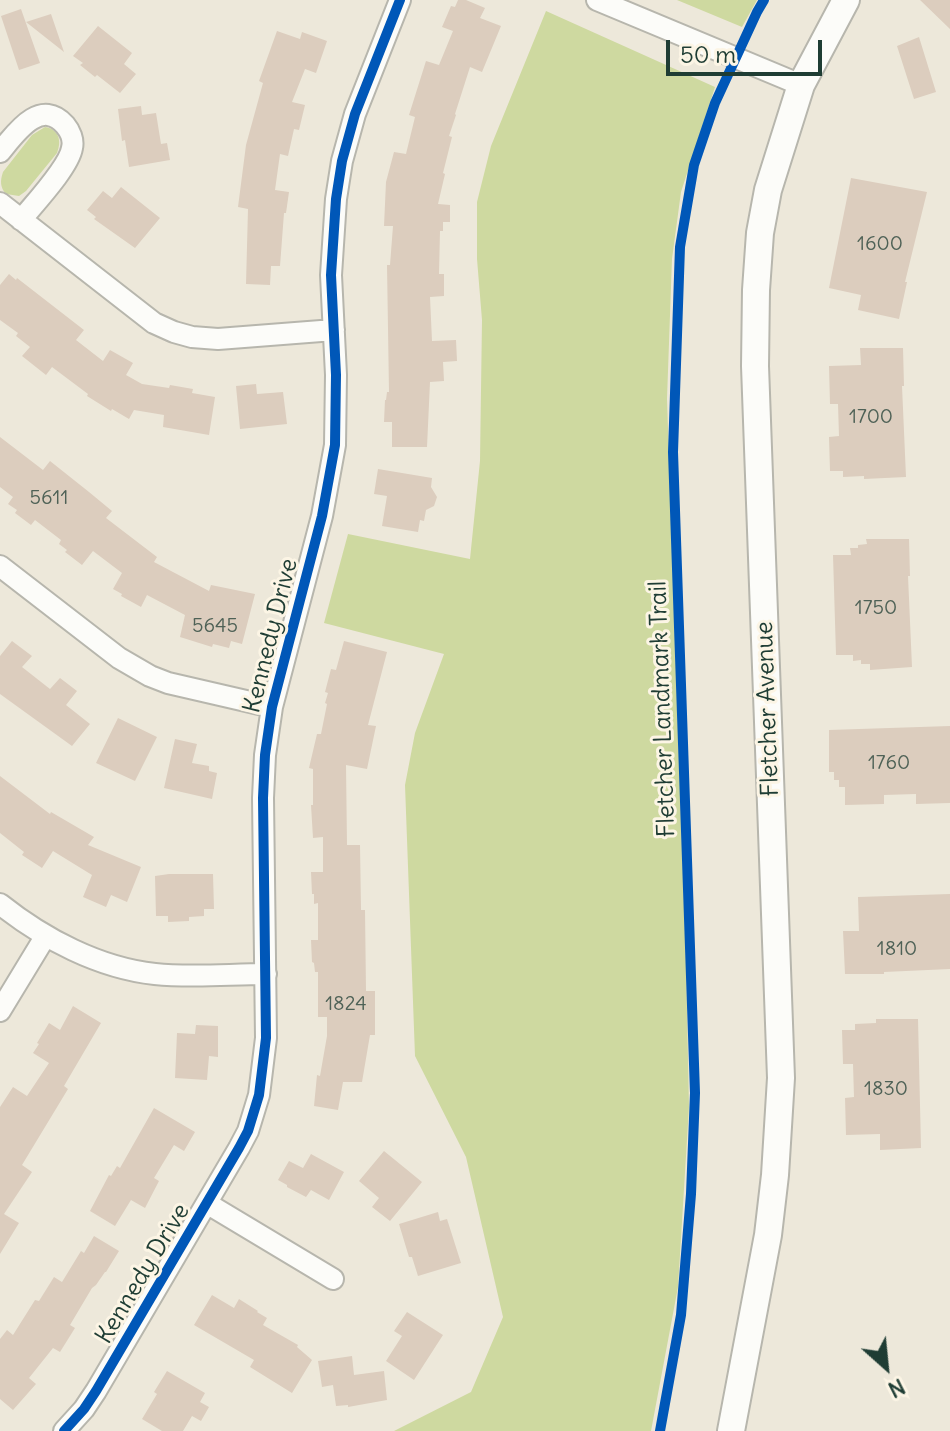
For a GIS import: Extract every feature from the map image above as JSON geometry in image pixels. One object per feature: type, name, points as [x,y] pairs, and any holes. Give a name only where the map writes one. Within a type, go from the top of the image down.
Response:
[{"type":"main road","name":"Fletcher Avenue","points":[[731,1431],[768,1235],[781,1078],[755,366],[760,233],[768,190],[801,85],[846,0]]},
{"type":"street","name":"Kennedy Drive","points":[[64,1431],[96,1391],[208,1204],[248,1131],[259,1095],[266,1038],[265,755],[272,707],[322,516],[331,469],[336,421],[331,275],[333,225],[342,161],[355,114],[400,0]]},
{"type":"street","points":[[597,0],[801,85]]},
{"type":"street","points":[[0,152],[28,120],[39,116],[50,116],[60,121],[67,127],[72,139],[68,161],[21,220]]},
{"type":"street","points":[[0,203],[154,323],[174,332],[218,339],[334,330]]},
{"type":"street","points":[[0,566],[131,666],[150,676],[272,707]]},
{"type":"street","points":[[0,904],[45,937],[97,959],[152,974],[266,974]]},
{"type":"street","points":[[0,1011],[45,937]]},
{"type":"street","points":[[208,1204],[333,1279]]},
{"type":"green space","points":[[677,0],[757,0],[742,27]]},
{"type":"green space","points":[[546,11],[715,87],[681,192],[672,259],[667,399],[689,1107],[678,1287],[651,1431],[394,1431],[471,1392],[503,1317],[466,1157],[415,1056],[405,785],[415,733],[444,654],[324,623],[348,534],[470,559],[480,461],[482,320],[477,259],[477,202],[491,146]]},
{"type":"green space","points":[[45,127],[58,136],[57,153],[26,191],[19,196],[6,194],[1,184],[3,172],[32,135]]},
{"type":"building","points":[[458,0],[485,8],[480,18],[501,26],[482,72],[470,67],[449,136],[452,137],[438,204],[450,205],[450,222],[443,222],[443,231],[440,231],[439,274],[444,274],[444,296],[430,297],[432,341],[456,340],[457,361],[443,362],[444,381],[430,382],[427,447],[392,447],[392,422],[384,422],[385,400],[389,392],[387,265],[390,265],[393,226],[384,226],[386,182],[394,152],[406,154],[415,117],[409,115],[426,61],[439,65],[453,31],[442,27],[451,6],[455,7]]},
{"type":"building","points":[[920,0],[950,0],[950,29]]},
{"type":"building","points":[[21,9],[40,63],[19,70],[1,16]]},
{"type":"building","points":[[51,14],[64,52],[26,22]]},
{"type":"building","points":[[98,26],[132,53],[124,64],[136,74],[120,93],[97,75],[95,77],[73,56]]},
{"type":"building","points":[[277,31],[300,39],[302,32],[327,41],[316,73],[305,69],[292,102],[305,105],[299,130],[294,129],[288,156],[280,154],[275,190],[289,192],[284,213],[280,266],[271,266],[270,285],[246,284],[248,209],[238,207],[246,145],[263,83],[259,81]]},
{"type":"building","points":[[919,37],[936,92],[914,99],[897,46]]},
{"type":"building","points":[[141,106],[142,115],[156,113],[161,144],[167,143],[170,160],[129,167],[118,109]]},
{"type":"building","points":[[851,178],[927,192],[899,319],[858,310],[861,295],[829,288]]},
{"type":"building","points":[[121,187],[160,218],[135,248],[94,219],[96,217],[87,210],[103,191],[112,198]]},
{"type":"building","points":[[9,274],[84,330],[76,340],[103,361],[110,350],[133,363],[126,375],[142,384],[193,389],[192,393],[215,397],[209,435],[163,427],[164,415],[134,410],[129,419],[87,396],[52,367],[46,375],[22,356],[30,347],[0,320],[0,285]]},
{"type":"building","points":[[860,348],[903,348],[906,477],[864,479],[864,476],[843,477],[843,471],[830,471],[829,437],[839,436],[838,404],[830,404],[829,366],[861,365]]},
{"type":"building","points":[[256,384],[257,394],[283,392],[287,424],[240,429],[236,386]]},
{"type":"building","points":[[0,437],[43,470],[50,461],[89,492],[112,511],[106,518],[157,557],[154,562],[209,591],[211,585],[255,594],[242,644],[231,641],[229,648],[213,644],[212,647],[180,637],[185,615],[147,595],[141,607],[121,596],[113,589],[122,573],[93,551],[82,565],[65,552],[67,550],[59,544],[61,540],[35,520],[31,525],[15,513],[17,510],[8,504],[13,497],[0,487]]},
{"type":"building","points":[[378,469],[432,478],[431,487],[437,497],[434,506],[426,510],[424,521],[420,520],[418,532],[382,526],[387,496],[374,494]]},
{"type":"building","points":[[866,539],[909,539],[912,667],[870,670],[870,664],[853,661],[853,655],[836,655],[833,555],[851,555],[850,548],[867,544]]},
{"type":"building","points":[[12,641],[32,656],[22,667],[50,689],[60,678],[77,691],[66,705],[90,724],[72,746],[0,694],[0,656]]},
{"type":"building","points":[[344,641],[387,652],[368,725],[376,726],[367,769],[346,765],[347,845],[360,845],[366,991],[375,991],[375,1035],[370,1035],[362,1082],[343,1082],[338,1110],[314,1106],[317,1075],[320,1076],[327,1036],[327,1017],[318,1017],[318,972],[315,972],[312,962],[311,940],[318,940],[318,903],[314,904],[311,872],[323,872],[323,837],[313,838],[313,769],[309,768],[317,734],[321,734],[327,704],[328,693],[325,692],[331,669],[336,670]]},
{"type":"building","points":[[118,718],[157,737],[135,781],[96,763]]},
{"type":"building","points":[[950,726],[950,803],[916,804],[916,794],[884,795],[884,804],[845,805],[845,787],[839,787],[839,780],[834,780],[834,772],[829,772],[829,730]]},
{"type":"building","points":[[175,739],[197,744],[192,763],[209,766],[209,771],[217,773],[212,799],[164,788]]},
{"type":"building","points":[[0,776],[50,814],[94,837],[88,845],[141,867],[127,902],[111,895],[106,907],[83,897],[92,875],[53,851],[42,868],[22,855],[24,852],[0,833]]},
{"type":"building","points":[[213,874],[214,909],[204,909],[204,916],[189,917],[189,921],[168,922],[168,916],[156,916],[155,876]]},
{"type":"building","points":[[950,894],[950,969],[845,974],[843,931],[859,931],[858,897]]},
{"type":"building","points":[[73,1006],[101,1023],[64,1086],[68,1089],[22,1165],[32,1172],[4,1214],[19,1223],[0,1254],[0,1107],[13,1087],[27,1096],[49,1063],[33,1053],[37,1043],[49,1023],[60,1030]]},
{"type":"building","points":[[876,1019],[918,1019],[921,1148],[880,1150],[880,1134],[846,1135],[845,1098],[854,1097],[853,1064],[843,1064],[842,1030],[855,1030],[855,1024],[876,1023]]},
{"type":"building","points":[[196,1025],[218,1026],[218,1057],[209,1056],[207,1080],[175,1078],[177,1033],[195,1034]]},
{"type":"building","points":[[154,1108],[195,1132],[184,1151],[174,1145],[154,1178],[159,1181],[145,1208],[131,1200],[115,1226],[90,1211],[109,1175],[117,1166],[120,1168]]},
{"type":"building","points":[[384,1151],[422,1182],[390,1221],[372,1207],[379,1198],[359,1181]]},
{"type":"building","points":[[311,1154],[344,1172],[329,1200],[311,1190],[306,1197],[278,1180],[289,1161],[303,1168]]},
{"type":"building","points":[[438,1212],[440,1221],[447,1219],[461,1263],[418,1276],[399,1224]]},
{"type":"building","points":[[94,1236],[119,1251],[70,1325],[75,1328],[60,1352],[53,1348],[29,1378],[36,1384],[13,1410],[0,1399],[0,1339],[7,1330],[13,1335],[54,1277],[62,1282]]},
{"type":"building","points":[[212,1295],[234,1308],[239,1299],[258,1311],[267,1318],[263,1325],[298,1345],[312,1360],[292,1393],[250,1367],[254,1360],[194,1325]]},
{"type":"building","points":[[407,1312],[443,1335],[414,1380],[386,1361],[402,1336],[394,1331]]},
{"type":"building","points":[[352,1356],[354,1375],[384,1371],[387,1400],[336,1406],[333,1385],[322,1387],[318,1361]]},
{"type":"building","points":[[167,1371],[205,1393],[200,1402],[209,1407],[201,1421],[192,1416],[183,1431],[162,1431],[142,1419]]},
{"type":"cycle path","points":[[64,1431],[96,1391],[239,1148],[248,1131],[259,1095],[266,1038],[265,755],[272,707],[322,516],[335,445],[336,375],[331,275],[336,199],[342,161],[355,114],[400,0]]},
{"type":"cycle path","name":"Fletcher Landmark Trail","points":[[660,1431],[681,1315],[695,1093],[673,452],[680,247],[694,165],[715,103],[764,0]]}]
